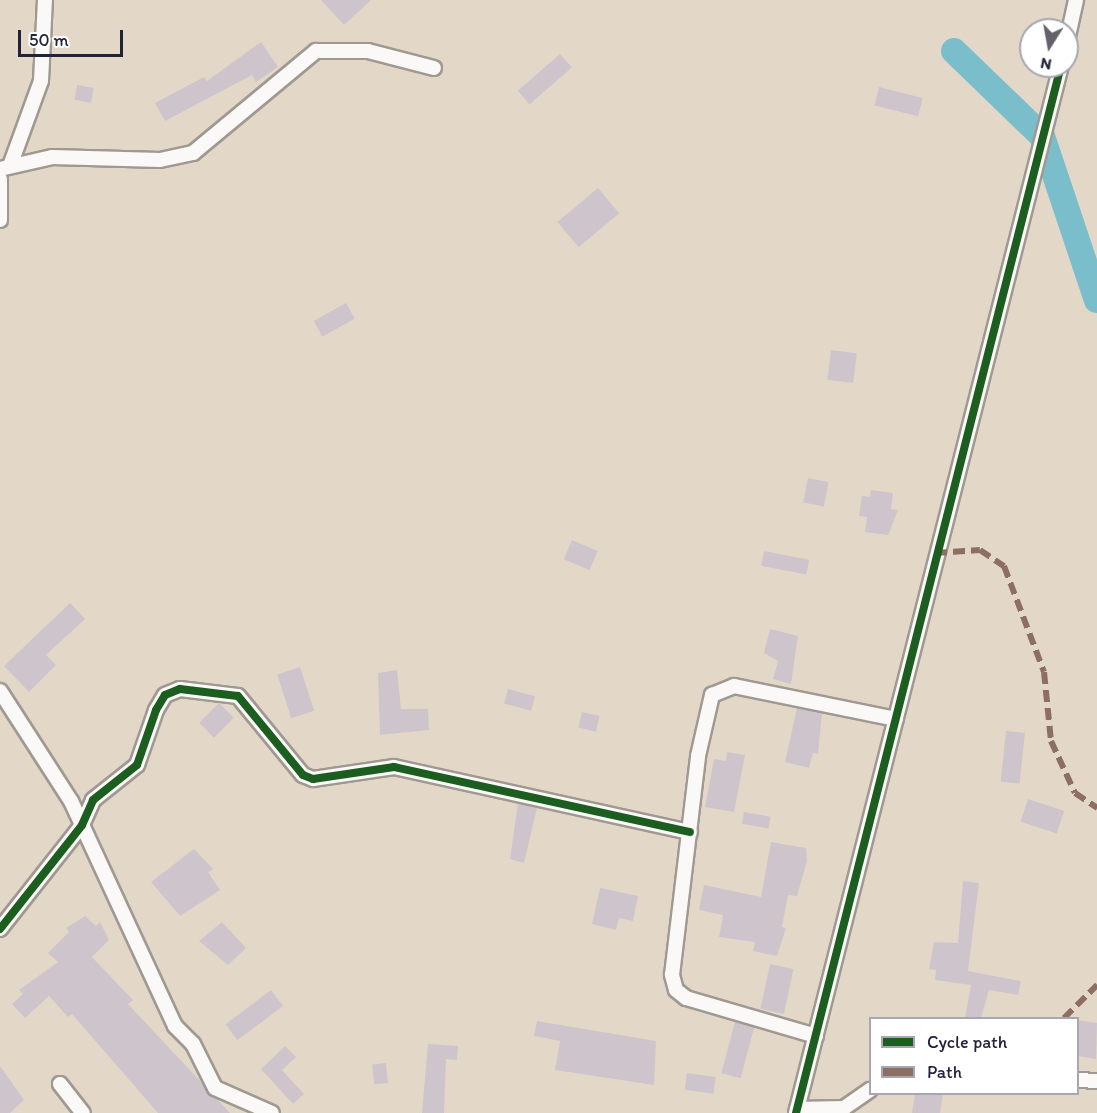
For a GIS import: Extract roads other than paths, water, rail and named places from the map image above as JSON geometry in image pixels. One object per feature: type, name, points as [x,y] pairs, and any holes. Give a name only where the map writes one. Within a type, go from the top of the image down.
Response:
[{"type":"street","points":[[5,167],[41,81],[45,0]]},
{"type":"street","points":[[1072,18],[1076,0]]},
{"type":"street","points":[[5,167],[52,157],[160,160],[193,153],[316,51],[368,51],[434,68]]},
{"type":"street","points":[[869,1091],[844,1108],[797,1111],[1058,78]]},
{"type":"street","points":[[0,179],[0,220]]},
{"type":"street","points":[[816,1036],[686,998],[676,990],[672,975],[698,756],[712,695],[720,688],[734,686],[896,719]]},
{"type":"street","points":[[0,929],[82,825],[93,800],[138,765],[156,710],[165,695],[180,689],[238,696],[303,775],[314,779],[394,767],[690,832]]},
{"type":"street","points":[[0,691],[82,825],[175,1026],[193,1044],[215,1088],[272,1113]]},
{"type":"street","points":[[1079,1080],[1097,1081]]},
{"type":"street","points":[[60,1084],[83,1113]]},
{"type":"waterway","points":[[954,51],[1042,136],[1097,300]]}]
